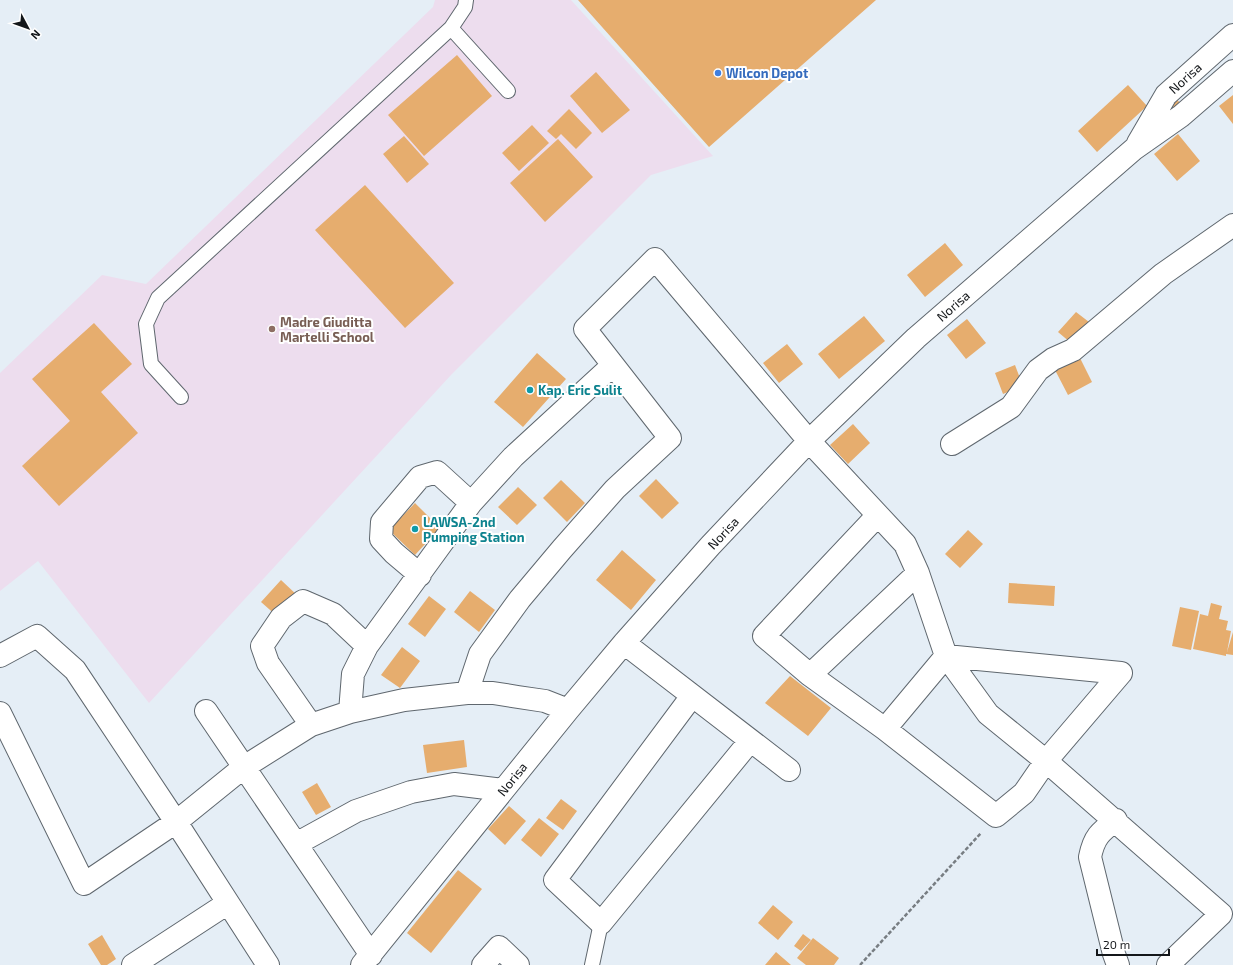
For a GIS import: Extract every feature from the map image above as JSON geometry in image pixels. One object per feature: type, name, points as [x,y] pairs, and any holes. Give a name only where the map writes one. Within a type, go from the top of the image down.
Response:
[{"type":"street","name":"Norisa","points":[[1134,150],[1166,95],[1233,34]]},
{"type":"street","name":"Norisa","points":[[367,960],[503,790],[624,643],[710,546],[809,441],[916,338],[1134,150],[1181,116],[1233,71]]},
{"type":"street","points":[[952,444],[1011,407],[1038,370],[1053,359],[1073,350],[1164,274],[1233,225]]},
{"type":"street","points":[[467,693],[480,654],[520,598],[614,489],[670,438],[585,329],[655,259],[809,441],[905,544],[918,573],[946,656],[988,714],[1116,820],[1221,914],[1168,965]]},
{"type":"street","points":[[350,712],[353,674],[367,646],[472,503],[513,457],[613,365]]},
{"type":"street","points":[[420,575],[394,553],[381,539],[382,522],[420,476],[437,472],[472,503]]},
{"type":"street","points":[[878,515],[764,636],[810,675],[885,729],[996,816],[1024,793],[1046,761],[1121,673],[946,656]]},
{"type":"street","points":[[810,675],[918,573]]},
{"type":"street","points":[[311,725],[268,663],[262,646],[281,618],[303,601],[333,614],[367,646]]},
{"type":"street","points":[[0,656],[37,636],[75,670],[176,822],[268,965]]},
{"type":"street","points":[[624,643],[788,770]]},
{"type":"street","points":[[885,729],[946,656]]},
{"type":"street","points":[[0,714],[84,884],[176,822],[244,767],[311,725],[350,712],[404,700],[467,693],[493,693],[545,701],[568,710]]},
{"type":"street","points":[[692,696],[555,880],[601,924],[750,741]]},
{"type":"street","points":[[206,711],[296,844],[367,960]]},
{"type":"street","points":[[296,844],[356,811],[411,792],[454,784],[503,790]]},
{"type":"street","points":[[1116,820],[1098,834],[1092,845],[1090,857],[1118,965]]},
{"type":"street","points":[[133,965],[228,903]]},
{"type":"street","points":[[484,965],[499,947],[518,965]]},
{"type":"lane","points":[[181,397],[151,364],[146,324],[158,298],[451,28],[465,7],[466,0]]},
{"type":"lane","points":[[451,28],[508,91]]},
{"type":"lane","points":[[592,965],[601,924]]},
{"type":"path","points":[[860,965],[996,816]]},
{"type":"shaded area","name":"Madre Giuditta Martelli School","points":[[435,0],[571,0],[713,156],[651,175],[451,375],[149,703],[38,561],[0,591],[0,373],[102,275],[146,284],[433,7]]},
{"type":"building","name":"Wilcon Depot","points":[[578,0],[876,0],[709,147]]},
{"type":"building","points":[[457,55],[492,96],[424,156],[388,115]]},
{"type":"building","points":[[596,72],[630,110],[602,133],[570,96]]},
{"type":"building","points":[[1128,85],[1147,106],[1097,152],[1078,131]]},
{"type":"building","points":[[1233,95],[1233,124],[1219,106]]},
{"type":"building","points":[[1174,96],[1180,103],[1172,111],[1165,104]]},
{"type":"building","points":[[569,109],[592,133],[576,149],[561,134],[556,139],[547,131]]},
{"type":"building","points":[[532,125],[549,143],[519,171],[502,153]]},
{"type":"building","points":[[1178,134],[1200,161],[1177,181],[1154,154]]},
{"type":"building","points":[[404,136],[429,164],[407,183],[383,154]]},
{"type":"building","points":[[558,139],[593,177],[545,222],[510,183]]},
{"type":"building","points":[[365,185],[454,283],[405,328],[315,230]]},
{"type":"building","points":[[945,243],[963,265],[925,297],[907,275]]},
{"type":"building","points":[[1076,312],[1089,322],[1071,343],[1058,332]]},
{"type":"building","points":[[864,316],[885,341],[839,379],[818,354]]},
{"type":"building","points":[[967,319],[986,343],[966,359],[947,335]]},
{"type":"building","points":[[94,323],[132,364],[101,392],[138,433],[59,506],[22,466],[70,421],[32,379]]},
{"type":"building","points":[[787,344],[803,364],[779,383],[763,363]]},
{"type":"building","name":"Kap. Eric Sulit","points":[[537,353],[566,379],[523,427],[494,402]]},
{"type":"building","points":[[1080,358],[1092,382],[1068,395],[1055,370]]},
{"type":"building","points":[[1015,365],[1023,386],[1003,394],[995,373]]},
{"type":"building","points":[[853,424],[870,443],[848,464],[830,445]]},
{"type":"building","points":[[656,479],[679,503],[662,519],[639,496]]},
{"type":"building","points":[[561,480],[585,503],[567,522],[543,498]]},
{"type":"building","points":[[518,487],[537,505],[517,525],[498,507]]},
{"type":"building","name":"LAWSA-2nd Pumping Station","points":[[415,503],[440,528],[415,555],[389,530]]},
{"type":"building","points":[[968,530],[983,544],[960,568],[945,554]]},
{"type":"building","points":[[622,550],[656,580],[631,610],[596,580]]},
{"type":"building","points":[[281,580],[298,596],[278,617],[261,602]]},
{"type":"building","points":[[1009,583],[1055,586],[1054,606],[1008,603]]},
{"type":"building","points":[[470,591],[495,610],[479,632],[454,612]]},
{"type":"building","points":[[429,596],[446,609],[425,637],[408,624]]},
{"type":"building","points":[[1211,603],[1222,606],[1219,619],[1228,621],[1226,630],[1231,631],[1227,652],[1233,632],[1233,655],[1226,654],[1226,656],[1193,649],[1200,614],[1208,616]]},
{"type":"building","points":[[1180,607],[1199,611],[1191,650],[1172,646]]},
{"type":"building","points":[[402,647],[420,661],[400,688],[381,675]]},
{"type":"building","points":[[790,676],[831,708],[808,736],[765,703]]},
{"type":"building","points":[[464,740],[467,767],[427,773],[423,745]]},
{"type":"building","points":[[317,783],[331,807],[316,815],[302,792]]},
{"type":"building","points":[[561,799],[577,811],[563,830],[546,818]]},
{"type":"building","points":[[509,806],[526,821],[505,845],[488,829]]},
{"type":"building","points":[[539,818],[559,834],[541,857],[521,840]]},
{"type":"building","points":[[458,870],[482,889],[431,953],[407,933]]},
{"type":"building","points":[[773,905],[793,922],[778,940],[758,923]]},
{"type":"building","points":[[803,934],[811,940],[801,951],[794,946]]},
{"type":"building","points":[[102,935],[116,959],[107,965],[101,965],[88,944]]},
{"type":"building","points":[[813,938],[839,958],[834,965],[806,965],[797,958]]},
{"type":"building","points":[[776,952],[791,965],[765,965]]},
{"type":"place","name":"Wilcon Depot","points":[[718,73]]},
{"type":"place","name":"Madre Giuditta Martelli School","points":[[272,329]]},
{"type":"place","name":"Kap. Eric Sulit","points":[[530,390]]},
{"type":"place","name":"LAWSA-2nd Pumping Station","points":[[415,529]]}]
